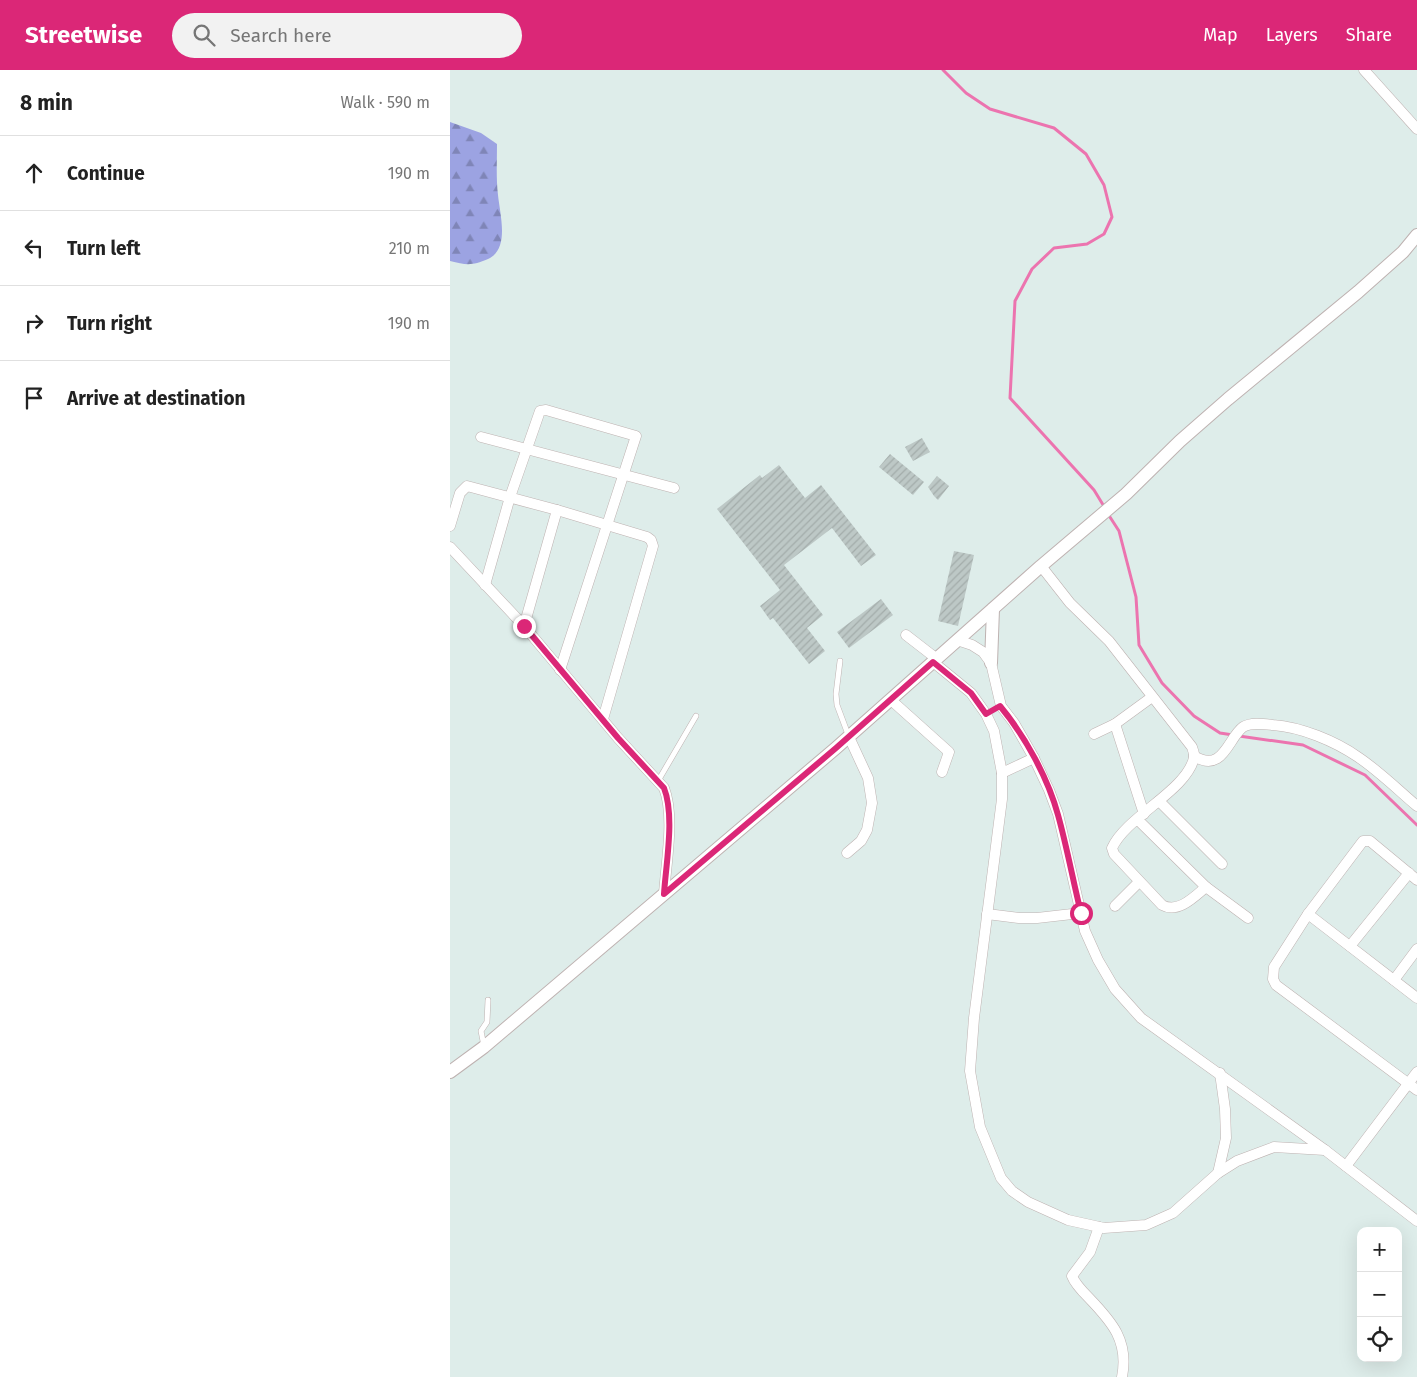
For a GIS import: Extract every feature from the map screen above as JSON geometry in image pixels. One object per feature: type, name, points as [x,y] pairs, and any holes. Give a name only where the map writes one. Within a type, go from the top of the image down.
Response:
[{"type":"street","points":[[1364,70],[1417,129]]},
{"type":"street","points":[[450,1072],[484,1046],[849,737],[1041,566],[1098,519],[1228,399],[1358,292],[1403,252],[1417,235]]},
{"type":"street","points":[[485,586],[510,497],[540,411],[546,410],[634,434],[636,438],[560,670]]},
{"type":"street","points":[[481,436],[526,450],[674,488]]},
{"type":"street","points":[[450,526],[460,493],[465,487],[474,487],[608,524],[651,540],[653,546],[604,719]]},
{"type":"street","points":[[524,626],[557,510]]},
{"type":"street","points":[[450,547],[524,626],[618,738],[658,781],[667,796],[669,826],[664,894]]},
{"type":"street","points":[[1041,566],[1070,603],[1109,641],[1192,747],[1194,756],[1191,765],[1178,783],[1140,816],[1112,848],[1114,854],[1156,901],[1168,908],[1186,903],[1206,887]]},
{"type":"street","points":[[993,609],[991,663],[1000,706],[1014,723],[1034,758],[1058,814],[1086,931],[1098,960],[1115,989],[1141,1018],[1325,1150],[1417,1221]]},
{"type":"street","points":[[906,635],[971,693],[986,714],[994,731],[1002,773],[1002,799],[974,1018],[970,1071],[980,1127],[1001,1178],[1012,1191],[1028,1202],[1068,1220],[1099,1227],[1121,1228],[1146,1225],[1173,1213],[1218,1173],[1237,1161],[1274,1147],[1325,1150]]},
{"type":"street","points":[[957,640],[972,645],[983,652],[991,663]]},
{"type":"street","points":[[1094,734],[1115,724],[1152,698]]},
{"type":"street","points":[[891,700],[949,752],[942,772]]},
{"type":"street","points":[[986,714],[1000,706]]},
{"type":"street","points":[[1115,724],[1140,816],[1206,887],[1248,918]]},
{"type":"street","points":[[1194,756],[1202,760],[1211,760],[1221,756],[1242,728],[1251,724],[1290,727],[1313,733],[1358,757],[1417,806]]},
{"type":"street","points":[[847,853],[861,841],[867,830],[872,803],[868,778],[849,737]]},
{"type":"street","points":[[1002,773],[1034,758]]},
{"type":"street","points":[[1159,801],[1222,864]]},
{"type":"street","points":[[1417,880],[1370,841],[1365,840],[1308,914],[1274,967],[1273,979],[1276,985],[1417,1090]]},
{"type":"street","points":[[1350,946],[1409,873]]},
{"type":"street","points":[[1116,906],[1139,882]]},
{"type":"street","points":[[988,914],[1037,918],[1081,913]]},
{"type":"street","points":[[1308,914],[1417,998]]},
{"type":"street","points":[[1394,980],[1417,949]]},
{"type":"street","points":[[1346,1166],[1417,1072]]},
{"type":"street","points":[[1218,1173],[1226,1138],[1226,1109],[1220,1073]]},
{"type":"street","points":[[1099,1227],[1090,1252],[1072,1276],[1085,1294],[1107,1317],[1120,1337],[1124,1363],[1122,1377]]},
{"type":"lane","points":[[840,661],[836,694],[837,706],[849,737]]},
{"type":"lane","points":[[658,781],[696,716]]},
{"type":"lane","points":[[484,1046],[482,1031],[487,1022],[488,1000]]},
{"type":"green space","points":[[450,122],[481,133],[497,144],[497,182],[502,221],[501,240],[495,254],[488,259],[473,264],[450,261]]},
{"type":"building","points":[[922,438],[930,452],[913,461],[905,447]]},
{"type":"building","points":[[890,454],[924,482],[913,495],[879,467]]},
{"type":"building","points":[[779,465],[805,498],[821,485],[876,555],[861,566],[832,528],[784,565],[823,615],[807,628],[825,651],[809,664],[773,618],[770,620],[760,606],[780,590],[717,509],[760,475],[762,478]]},
{"type":"building","points":[[937,476],[949,486],[938,500],[928,487]]},
{"type":"building","points":[[954,551],[974,555],[958,626],[938,621]]},
{"type":"building","points":[[881,599],[893,615],[849,648],[837,632]]},
{"type":"waterway","points":[[943,70],[966,93],[990,109],[1054,128],[1086,154],[1104,185],[1112,217],[1104,234],[1087,244],[1054,248],[1032,269],[1015,301],[1010,398],[1094,490],[1105,508]]},
{"type":"waterway","points":[[1108,514],[1119,531],[1136,597],[1139,645],[1162,683],[1194,716],[1220,733],[1233,735]]},
{"type":"waterway","points":[[1239,736],[1303,745],[1365,775],[1417,825]]},
{"type":"route","points":[[524,626],[618,738],[664,788],[667,796],[669,826],[664,894],[836,748],[933,662],[971,693],[986,714],[1000,706],[1014,723],[1034,758],[1058,814],[1081,913]]}]
